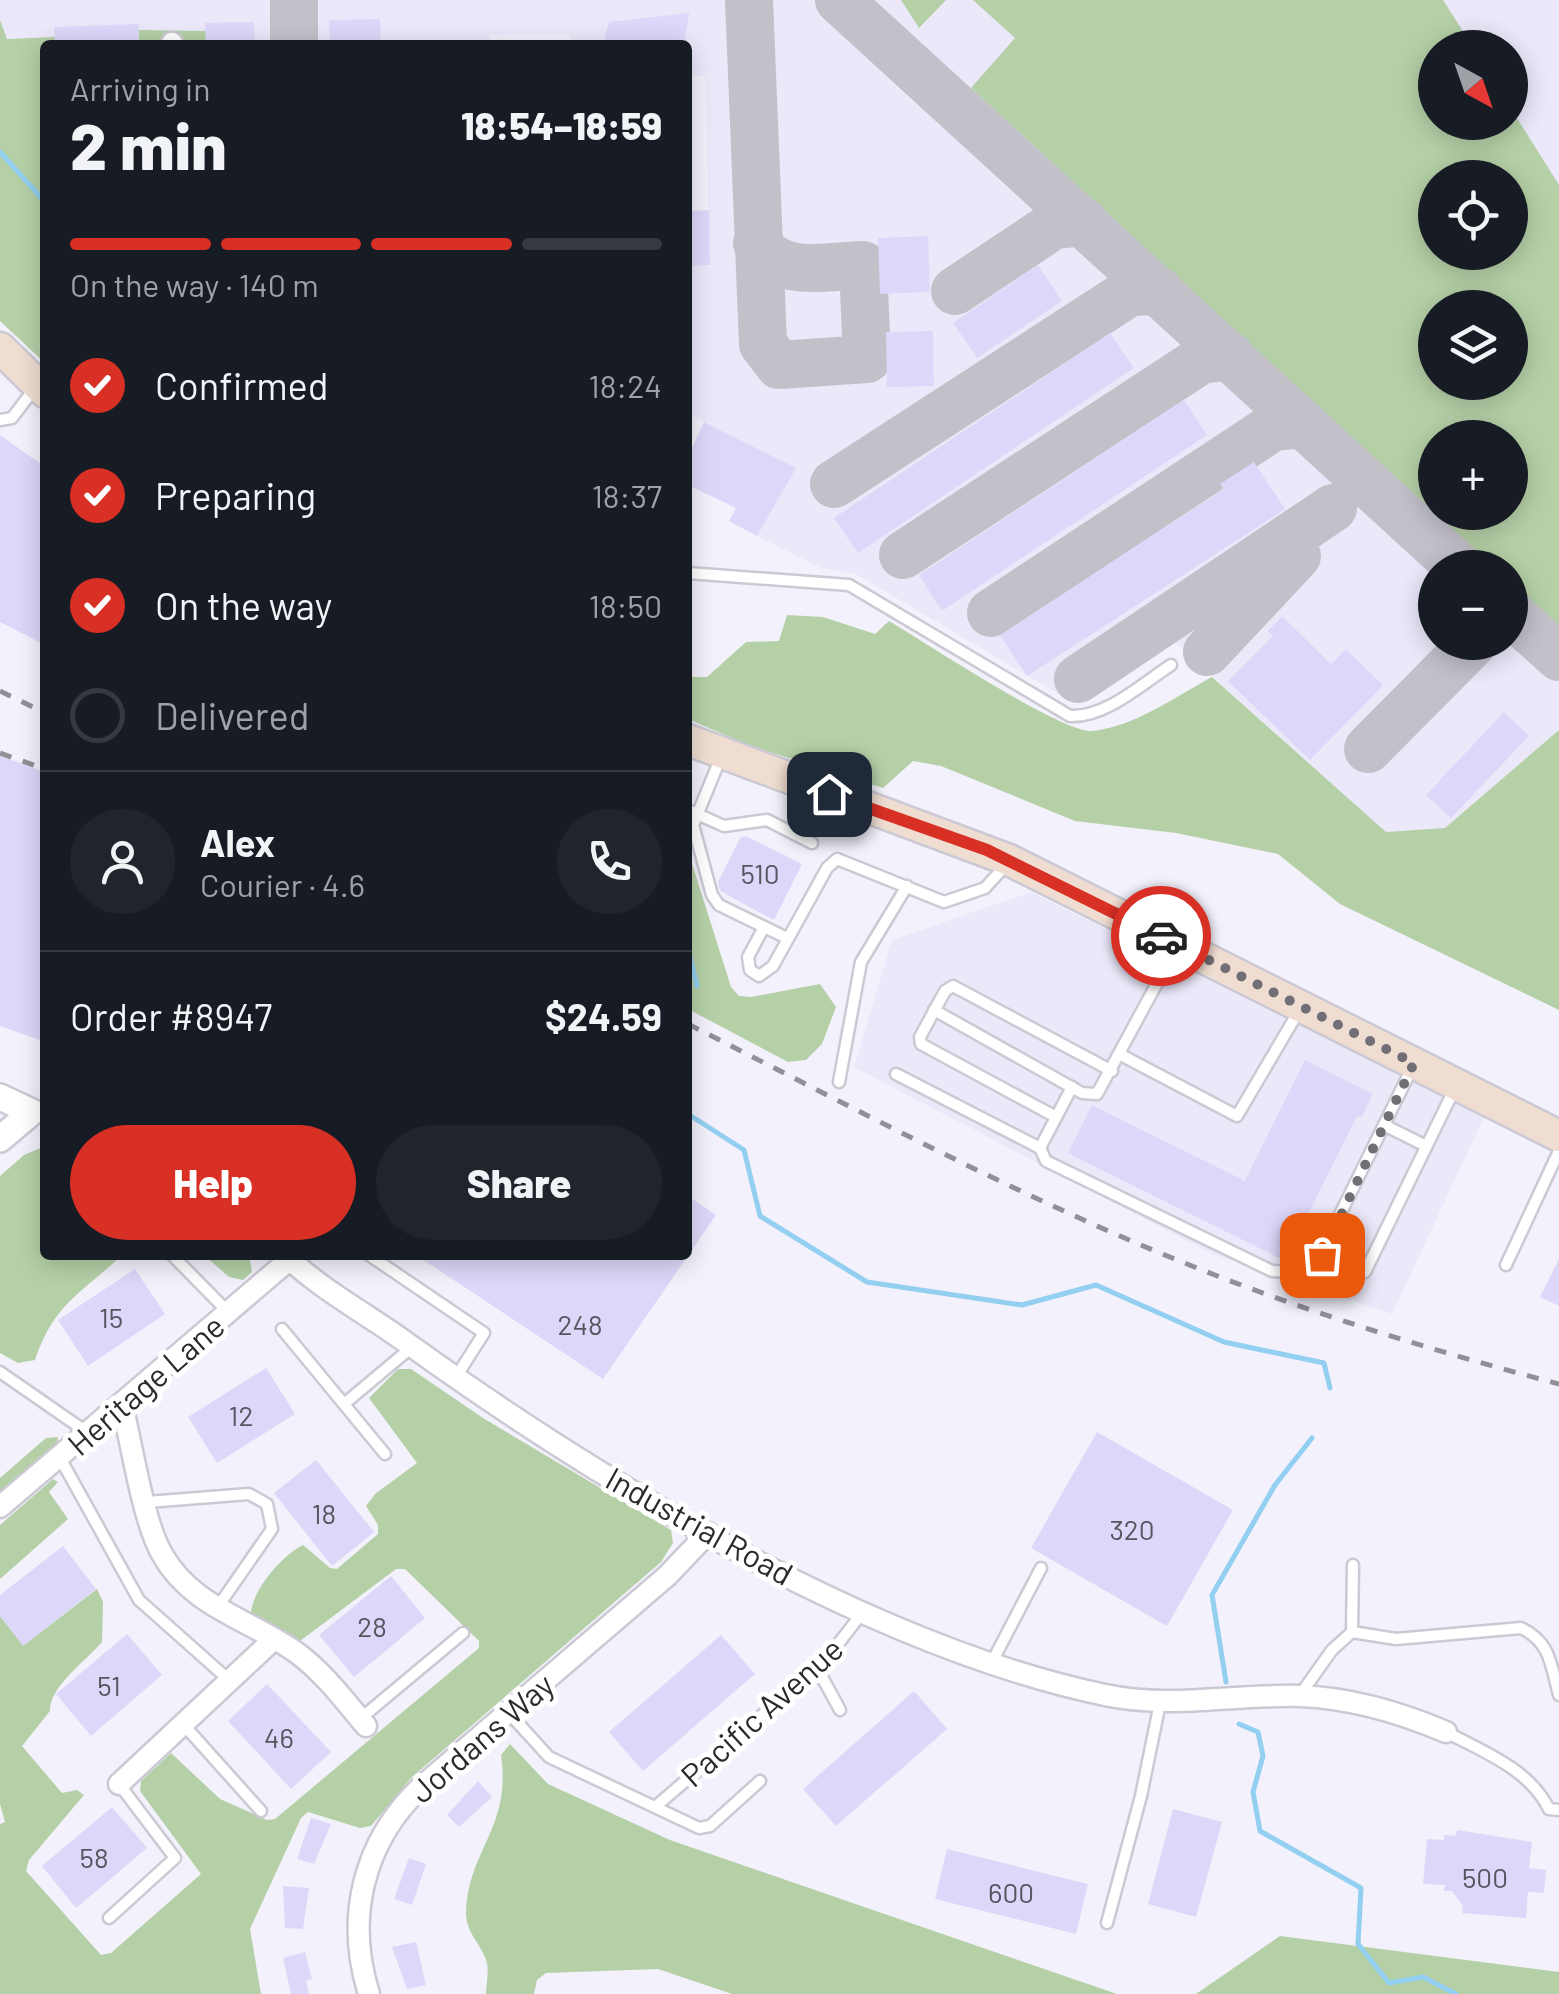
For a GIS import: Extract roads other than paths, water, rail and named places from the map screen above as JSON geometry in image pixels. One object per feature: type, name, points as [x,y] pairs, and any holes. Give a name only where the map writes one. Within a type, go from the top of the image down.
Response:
[{"type":"main road","points":[[0,348],[40,388]]},
{"type":"main road","points":[[692,742],[1009,860],[1559,1136]]},
{"type":"street","points":[[0,1097],[38,1115]]},
{"type":"street","points":[[0,1139],[38,1115]]},
{"type":"street","name":"Heritage Lane","points":[[0,1507],[286,1260]]},
{"type":"street","name":"Industrial Road","points":[[293,1260],[455,1378],[708,1533],[864,1611],[991,1663],[1103,1695],[1160,1702],[1299,1696],[1382,1708],[1446,1732]]},
{"type":"street","points":[[122,1405],[164,1558],[188,1590],[274,1639],[316,1670],[363,1722]]},
{"type":"street","name":"Jordans Way","points":[[369,1994],[358,1932],[360,1895],[374,1850],[411,1796],[667,1576],[708,1533]]},
{"type":"street","points":[[119,1784],[274,1639]]},
{"type":"lane","points":[[0,420],[12,418],[40,390]]},
{"type":"lane","points":[[692,574],[849,586],[1070,716],[1101,710],[1171,665]]},
{"type":"lane","points":[[722,756],[692,812],[693,830],[715,900],[787,938]]},
{"type":"lane","points":[[692,812],[724,826],[767,820],[812,843]]},
{"type":"lane","points":[[764,926],[748,957],[754,975],[766,974],[837,859],[944,902],[985,888],[1009,860]]},
{"type":"lane","points":[[838,1082],[861,962],[907,886]]},
{"type":"lane","points":[[934,1010],[1072,1087],[1097,1094],[1178,944]]},
{"type":"lane","points":[[1056,1117],[921,1044],[920,1036],[945,991],[954,986],[1112,1072]]},
{"type":"lane","points":[[1121,1055],[1237,1116],[1301,1008]]},
{"type":"lane","points":[[896,1074],[1040,1148],[1046,1161],[1272,1270],[1290,1272],[1322,1255],[1414,1063]]},
{"type":"lane","points":[[1322,1255],[1354,1275],[1365,1272],[1457,1084]]},
{"type":"lane","points":[[1040,1148],[1072,1087]]},
{"type":"lane","points":[[1384,1125],[1426,1146]]},
{"type":"lane","points":[[1506,1266],[1559,1151]]},
{"type":"lane","points":[[177,1260],[228,1312]]},
{"type":"lane","points":[[376,1260],[484,1334],[455,1378]]},
{"type":"lane","points":[[282,1329],[385,1454]]},
{"type":"lane","points":[[344,1404],[412,1346]]},
{"type":"lane","points":[[0,1372],[89,1433]]},
{"type":"lane","points":[[60,1458],[139,1600],[229,1680]]},
{"type":"lane","points":[[146,1502],[248,1494],[268,1504],[272,1528],[216,1608]]},
{"type":"lane","points":[[1299,1696],[1332,1650],[1352,1632],[1354,1565]]},
{"type":"lane","points":[[991,1663],[1040,1568]]},
{"type":"lane","name":"Pacific Avenue","points":[[654,1808],[824,1662],[864,1611]]},
{"type":"lane","points":[[1352,1632],[1396,1639],[1521,1628],[1537,1636],[1550,1653],[1559,1695]]},
{"type":"lane","points":[[363,1722],[462,1633]]},
{"type":"lane","points":[[824,1662],[822,1677],[840,1710]]},
{"type":"lane","points":[[1107,1923],[1160,1702]]},
{"type":"lane","points":[[508,1712],[548,1757],[654,1808],[707,1828],[760,1781]]},
{"type":"lane","points":[[182,1724],[262,1811]]},
{"type":"lane","points":[[1446,1732],[1519,1773],[1538,1790],[1549,1809],[1559,1810]]},
{"type":"lane","points":[[109,1918],[174,1858],[119,1784]]},
{"type":"waterway","points":[[0,152],[40,196]]},
{"type":"waterway","points":[[692,965],[697,986]]},
{"type":"waterway","points":[[692,1117],[744,1150],[760,1216],[867,1282],[1022,1305],[1096,1285],[1224,1342],[1324,1363],[1330,1388]]},
{"type":"waterway","points":[[1226,1682],[1212,1595],[1275,1485],[1312,1438]]},
{"type":"waterway","points":[[1239,1724],[1258,1732],[1263,1756],[1253,1792],[1260,1831],[1361,1888],[1358,1944],[1389,1983],[1423,1977],[1456,1994]]},
{"type":"railway","points":[[0,691],[40,711]]},
{"type":"railway","points":[[0,753],[40,767]]},
{"type":"railway","points":[[692,1026],[1000,1181],[1192,1266],[1374,1331],[1559,1384]]}]
